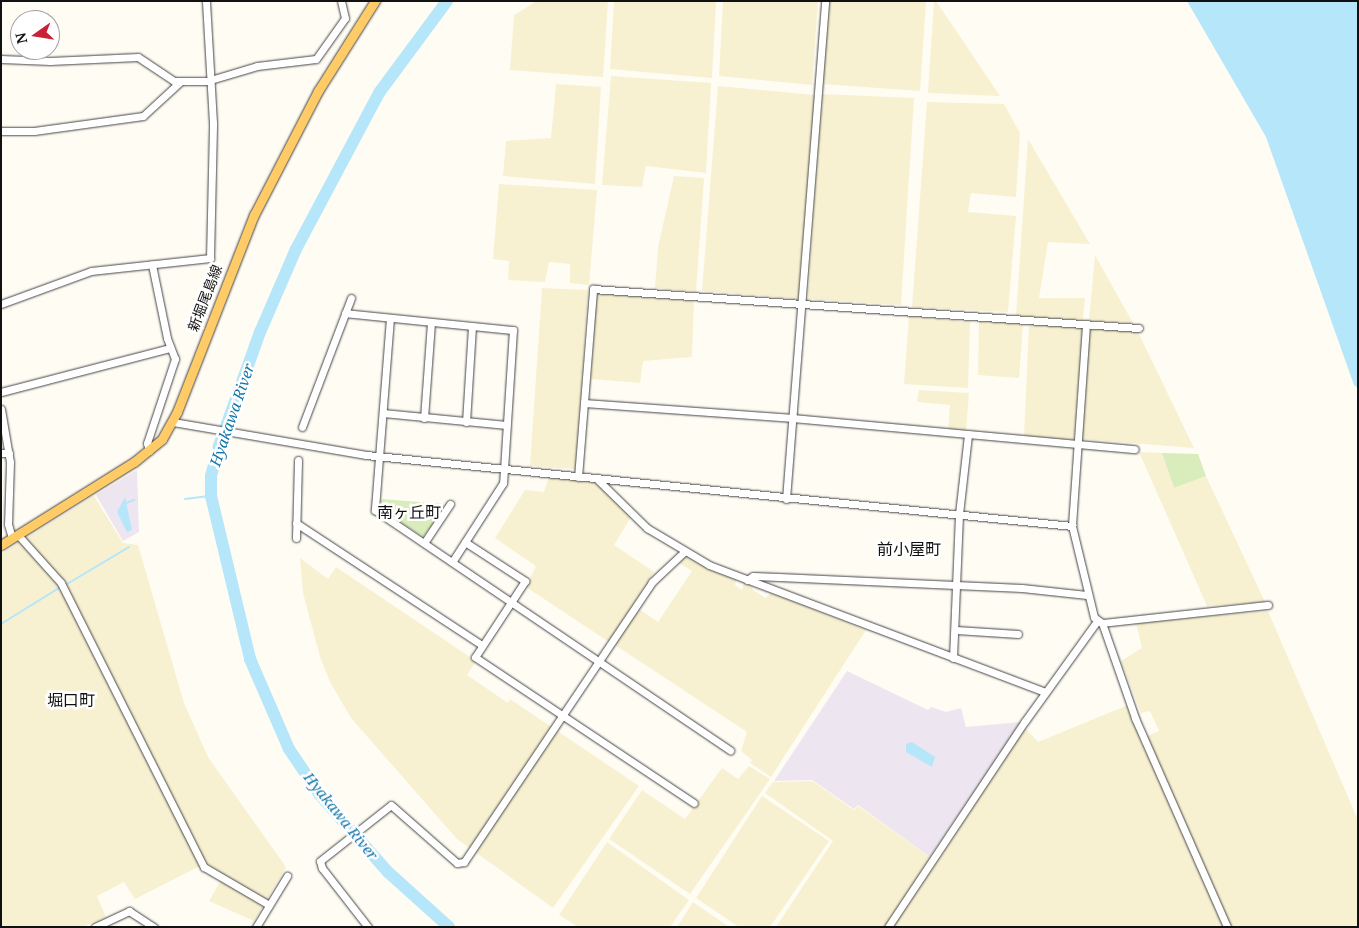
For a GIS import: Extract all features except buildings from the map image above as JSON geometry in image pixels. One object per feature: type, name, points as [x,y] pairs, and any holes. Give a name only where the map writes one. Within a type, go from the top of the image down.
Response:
[{"type":"main road","name":"新堀尾島線","points":[[1,545],[150,451],[162,439],[173,422],[254,215],[318,91],[376,1]]},
{"type":"street","points":[[1,304],[91,271],[207,259],[211,255],[213,123],[206,1]]},
{"type":"street","points":[[1,59],[50,61],[138,58],[146,60],[159,74],[180,82],[210,79],[257,66],[316,59],[345,18],[341,1]]},
{"type":"street","points":[[786,498],[825,1]]},
{"type":"street","points":[[1,131],[34,131],[143,116],[180,82]]},
{"type":"street","points":[[150,451],[148,443],[175,365],[152,265]]},
{"type":"street","points":[[578,477],[593,289],[1139,328]]},
{"type":"street","points":[[302,427],[351,298]]},
{"type":"street","points":[[345,313],[513,330],[504,469],[500,491],[452,562]]},
{"type":"street","points":[[390,318],[375,510],[730,750]]},
{"type":"street","points":[[424,418],[431,322]]},
{"type":"street","points":[[1086,324],[1072,526],[1090,611],[1100,622],[1135,718],[1227,927]]},
{"type":"street","points":[[466,422],[472,326]]},
{"type":"street","points":[[1,392],[170,348]]},
{"type":"street","points":[[584,404],[793,418],[1135,450]]},
{"type":"street","points":[[1,409],[5,453],[5,510],[15,537],[61,583],[204,867],[269,906]]},
{"type":"street","points":[[383,413],[506,425]]},
{"type":"street","points":[[173,422],[379,456],[540,472],[598,480],[1072,526]]},
{"type":"street","points":[[953,658],[958,587],[959,514],[968,435]]},
{"type":"street","points":[[296,538],[298,460]]},
{"type":"street","points":[[598,480],[647,528],[684,552],[747,580],[1045,692]]},
{"type":"street","points":[[424,543],[450,504]]},
{"type":"street","points":[[296,523],[482,645]]},
{"type":"street","points":[[465,542],[525,581],[475,657],[694,803]]},
{"type":"street","points":[[368,927],[322,868],[320,861],[384,808],[391,805],[457,863],[464,862],[652,582],[684,552]]},
{"type":"street","points":[[747,580],[753,576],[958,587],[1022,588],[1087,596]]},
{"type":"street","points":[[888,927],[1045,692],[1100,622],[1268,605]]},
{"type":"street","points":[[956,630],[1018,634]]},
{"type":"street","points":[[256,927],[287,876]]},
{"type":"street","points":[[94,927],[129,911],[154,927]]},
{"type":"shaded area","points":[[537,1],[608,1],[603,77],[510,70],[514,15]]},
{"type":"shaded area","points":[[614,1],[716,1],[712,78],[610,69]]},
{"type":"shaded area","points":[[723,1],[818,1],[812,85],[719,76]]},
{"type":"shaded area","points":[[828,1],[926,1],[920,91],[822,84]]},
{"type":"shaded area","points":[[934,1],[936,1],[1000,96],[928,93]]},
{"type":"shaded area","points":[[611,76],[711,83],[706,173],[646,166],[642,187],[602,185]]},
{"type":"shaded area","points":[[556,84],[601,87],[595,184],[503,176],[506,141],[551,138]]},
{"type":"shaded area","points":[[718,86],[815,95],[798,299],[702,291]]},
{"type":"shaded area","points":[[821,94],[914,98],[901,305],[808,299]]},
{"type":"shaded area","points":[[927,102],[1004,104],[1020,133],[1016,197],[971,193],[968,212],[1016,216],[1008,312],[912,307]]},
{"type":"shaded area","points":[[1028,139],[1090,244],[1048,242],[1039,298],[1085,298],[1083,320],[1016,316]]},
{"type":"shaded area","points":[[674,176],[704,178],[696,292],[655,288],[658,247]]},
{"type":"shaded area","points":[[499,184],[597,190],[589,285],[570,283],[570,264],[549,262],[545,282],[508,280],[509,261],[493,259]]},
{"type":"shaded area","points":[[1095,255],[1133,323],[1089,321]]},
{"type":"shaded area","points":[[542,288],[588,290],[576,469],[530,466]]},
{"type":"shaded area","points":[[596,292],[694,301],[692,357],[643,361],[640,383],[591,379]]},
{"type":"shaded area","points":[[909,316],[970,322],[968,388],[904,384]]},
{"type":"shaded area","points":[[979,319],[1023,323],[1019,378],[978,375]]},
{"type":"shaded area","points":[[1029,324],[1083,327],[1074,440],[1024,436]]},
{"type":"shaded area","points":[[1089,328],[1137,330],[1194,448],[1080,439]]},
{"type":"shaded area","points":[[919,390],[969,393],[966,432],[948,431],[950,405],[917,402]]},
{"type":"shaded area","points":[[1139,452],[1162,453],[1174,488],[1206,476],[1265,602],[1207,606]]},
{"type":"shaded area","points":[[137,470],[139,532],[123,541],[96,495]]},
{"type":"shaded area","points":[[549,477],[597,482],[631,517],[614,545],[654,572],[609,642],[526,587],[536,566],[495,538],[525,490],[544,492]]},
{"type":"shaded area","points":[[94,496],[123,543],[138,545],[184,703],[208,757],[286,867],[254,921],[209,901],[224,875],[206,863],[135,899],[124,882],[97,896],[106,917],[83,927],[1,927],[1,554]]},
{"type":"shaded area","points":[[684,555],[737,578],[735,585],[742,590],[745,581],[754,584],[752,589],[765,598],[772,593],[866,630],[771,777],[750,763],[752,760],[741,751],[747,732],[615,645],[639,609],[658,622],[692,571],[676,561]]},
{"type":"shaded area","points":[[300,558],[328,579],[336,567],[476,661],[467,675],[508,703],[510,699],[639,786],[553,908],[457,839],[351,718],[330,682],[320,657],[303,593]]},
{"type":"shaded area","points":[[1268,611],[1358,820],[1358,927],[776,927],[833,841],[765,793],[773,782],[812,781],[854,810],[858,806],[937,862],[1025,728],[1038,742],[1128,705],[1142,738],[1159,731],[1150,711],[1141,713],[1121,661],[1142,648],[1136,623]]},
{"type":"shaded area","points":[[847,671],[928,710],[931,707],[946,712],[961,708],[966,727],[1021,722],[930,857],[858,805],[854,809],[812,780],[774,781]]},
{"type":"shaded area","points":[[749,766],[770,779],[690,894],[609,839],[642,790],[685,819],[722,768],[738,779]]},
{"type":"shaded area","points":[[762,796],[829,841],[770,927],[739,927],[696,898]]},
{"type":"shaded area","points":[[607,842],[689,900],[670,927],[578,927],[559,915]]},
{"type":"shaded area","points":[[693,902],[729,927],[677,927]]},
{"type":"green space","points":[[1162,453],[1198,454],[1206,476],[1174,488]]},
{"type":"green space","points":[[382,499],[443,504],[445,509],[423,537],[382,510],[379,507]]},
{"type":"water","points":[[1187,1],[1358,1],[1358,388],[1354,385],[1266,137]]},
{"type":"water","points":[[125,497],[132,530],[127,532],[117,512]]},
{"type":"water","points":[[912,742],[935,757],[932,767],[906,752],[906,744]]},
{"type":"waterway","name":"Hyakawa River","points":[[447,1],[379,93],[296,249],[260,332],[219,446],[211,476],[211,496],[250,659],[289,749],[320,795],[388,872],[449,927]]},
{"type":"waterway","points":[[185,499],[211,496]]},
{"type":"waterway","points":[[126,503],[134,500]]},
{"type":"waterway","points":[[67,584],[129,547]]},
{"type":"waterway","points":[[1,624],[59,588]]},
{"type":"district","name":"南ヶ丘町","points":[[409,512]]},
{"type":"district","name":"前小屋町","points":[[909,549]]},
{"type":"district","name":"堀口町","points":[[71,700]]}]
